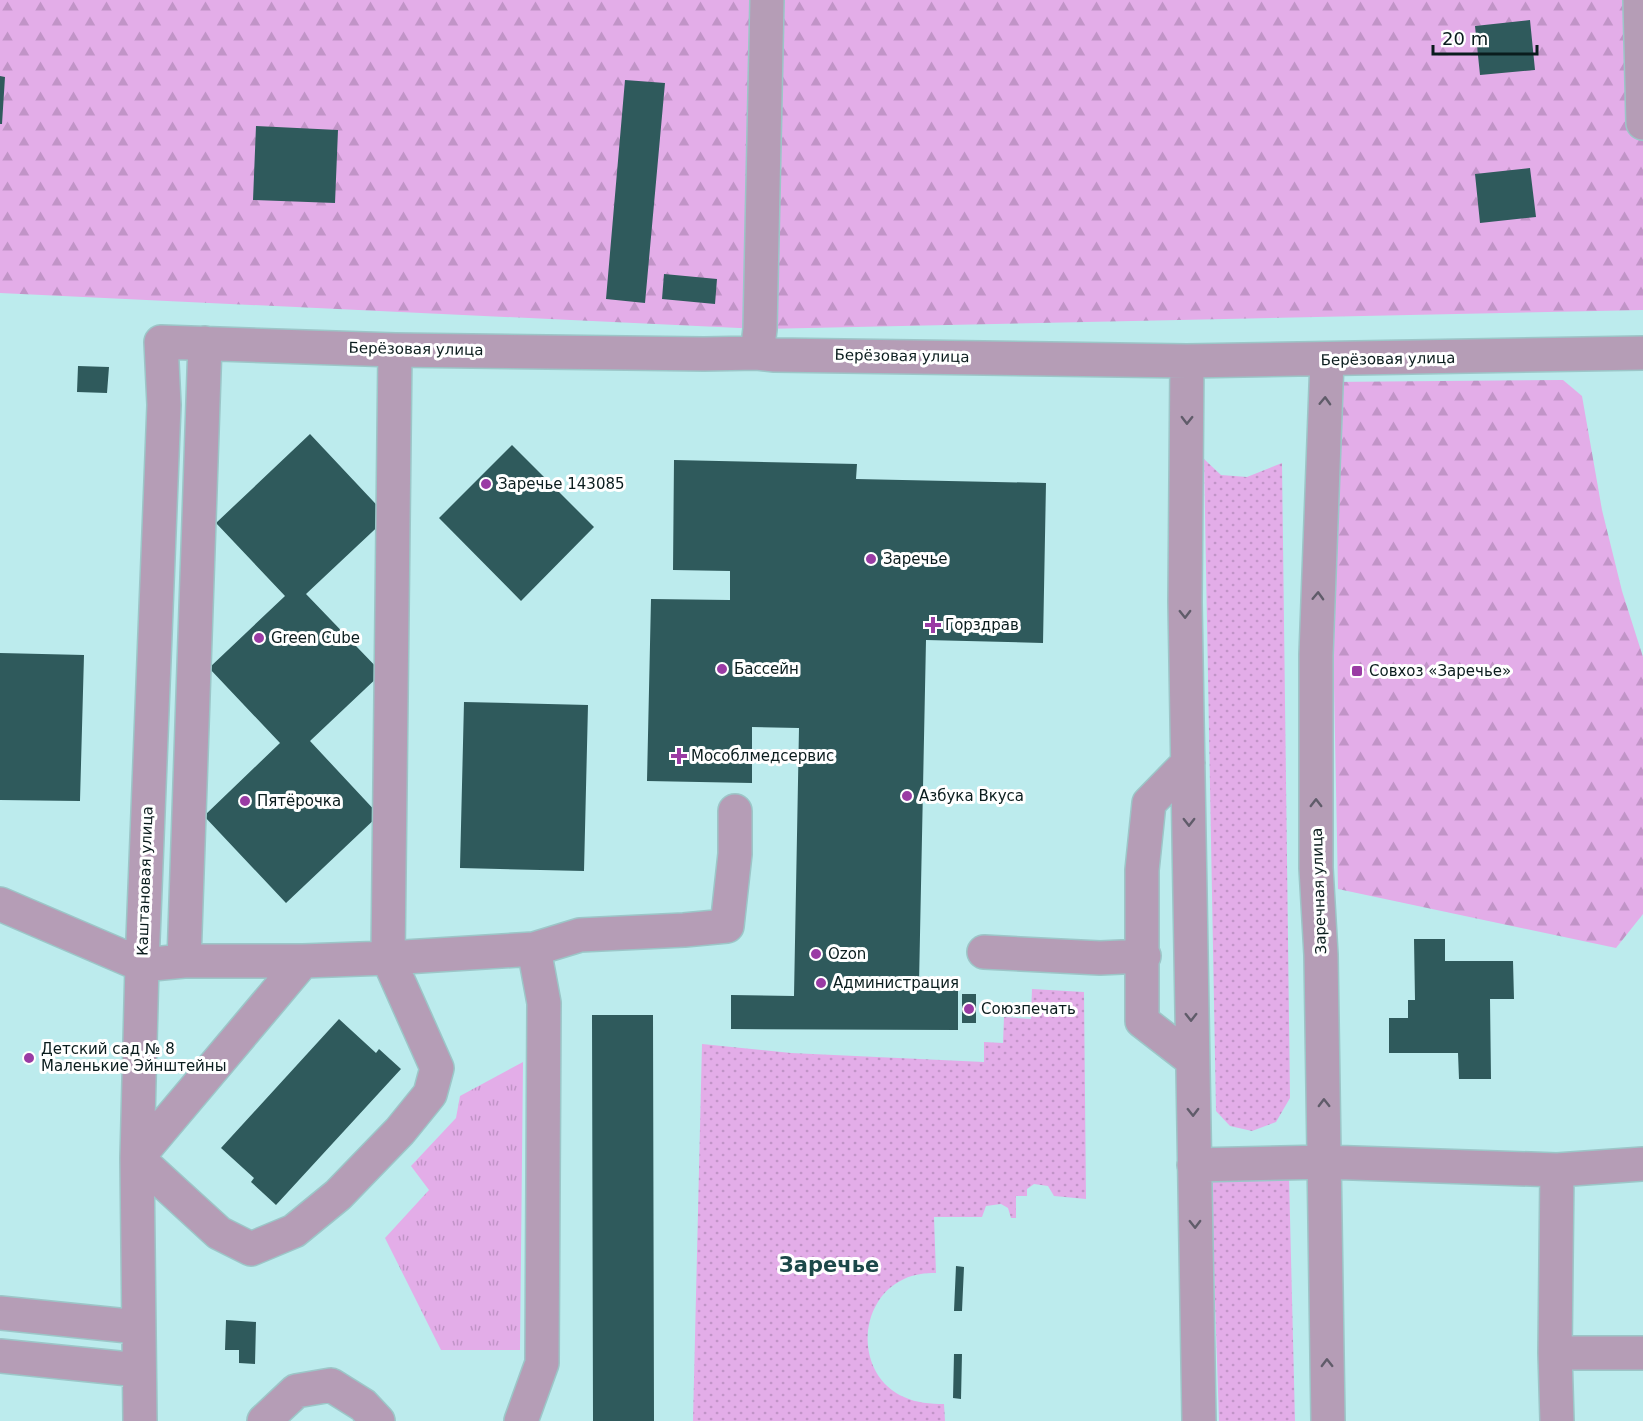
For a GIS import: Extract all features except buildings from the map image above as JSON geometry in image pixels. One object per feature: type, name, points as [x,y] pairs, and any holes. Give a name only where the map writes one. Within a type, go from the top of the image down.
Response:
[{"type":"street","points":[[757,353],[760,329],[767,0]]},
{"type":"street","points":[[1640,0],[1643,123]]},
{"type":"street","name":"Берёзовая улица","points":[[161,342],[395,350],[757,353],[1187,361],[1643,353]]},
{"type":"street","name":"Каштановая улица","points":[[140,1421],[137,1158],[142,964],[164,405],[161,342]]},
{"type":"street","points":[[184,961],[205,343]]},
{"type":"street","points":[[303,961],[137,1158],[219,1233],[251,1249],[294,1231],[338,1195],[400,1131],[430,1094],[437,1068],[388,958],[395,350]]},
{"type":"street","name":"Заречная улица","points":[[1327,360],[1316,655],[1317,868],[1321,955],[1328,1421]]},
{"type":"street","points":[[1187,361],[1185,602],[1198,1421]]},
{"type":"street","points":[[1188,763],[1149,803],[1142,870],[1144,956],[1142,1021],[1191,1059]]},
{"type":"street","points":[[0,904],[142,964],[184,961],[388,958],[534,949],[580,935],[727,926],[735,854],[735,811]]},
{"type":"street","points":[[521,1421],[542,1363],[544,1003],[534,949]]},
{"type":"street","points":[[984,952],[1100,958],[1144,956]]},
{"type":"street","points":[[1194,1165],[1325,1162],[1557,1170],[1643,1164]]},
{"type":"street","points":[[1557,1170],[1555,1353],[1557,1421]]},
{"type":"street","points":[[0,1313],[138,1327]]},
{"type":"street","points":[[1555,1353],[1643,1353]]},
{"type":"street","points":[[0,1356],[139,1370]]},
{"type":"street","points":[[264,1421],[296,1391],[331,1385],[363,1405],[378,1421]]},
{"type":"green space","points":[[0,0],[1643,0],[1643,310],[760,329],[0,293]]},
{"type":"green space","points":[[1563,380],[1582,396],[1602,510],[1622,591],[1643,657],[1643,914],[1616,948],[1338,889],[1328,382]]},
{"type":"green space","points":[[1204,459],[1221,475],[1247,477],[1282,463],[1290,1098],[1276,1122],[1252,1131],[1230,1126],[1216,1111]]},
{"type":"green space","points":[[1032,989],[1084,992],[1086,1199],[1054,1196],[1048,1186],[1034,1184],[1027,1189],[1027,1196],[1016,1196],[1016,1218],[1011,1218],[1008,1208],[1001,1204],[986,1206],[982,1217],[934,1217],[936,1273],[920,1274],[904,1279],[888,1290],[877,1304],[870,1320],[868,1338],[870,1356],[877,1373],[888,1387],[904,1397],[924,1403],[944,1404],[945,1421],[693,1421],[702,1044],[791,1053],[984,1062],[984,1042],[1003,1043],[1004,1017],[1031,1019]]},
{"type":"green space","points":[[523,1062],[520,1350],[441,1350],[385,1238],[429,1190],[411,1166],[456,1118],[460,1096]]},
{"type":"green space","points":[[1289,1176],[1295,1421],[1219,1421],[1211,1179]]},
{"type":"place","name":"Заречье 143085","points":[[486,484]]},
{"type":"place","name":"Заречье","points":[[871,559]]},
{"type":"place","name":"Горздрав","points":[[933,625]]},
{"type":"place","name":"Green Cube","points":[[259,638]]},
{"type":"place","name":"Бассейн","points":[[722,669]]},
{"type":"place","name":"Совхоз «Заречье»","points":[[1357,671]]},
{"type":"place","name":"Мособлмедсервис","points":[[679,756]]},
{"type":"place","name":"Азбука Вкуса","points":[[907,796]]},
{"type":"place","name":"Пятёрочка","points":[[245,801]]},
{"type":"place","name":"Ozon","points":[[816,954]]},
{"type":"place","name":"Администрация","points":[[821,983]]},
{"type":"place","name":"Союзпечать","points":[[969,1009]]},
{"type":"place","name":"Детский сад № 8 Маленькие Эйнштейны","points":[[29,1058]]},
{"type":"district","name":"Заречье","points":[[829,1265]]}]
